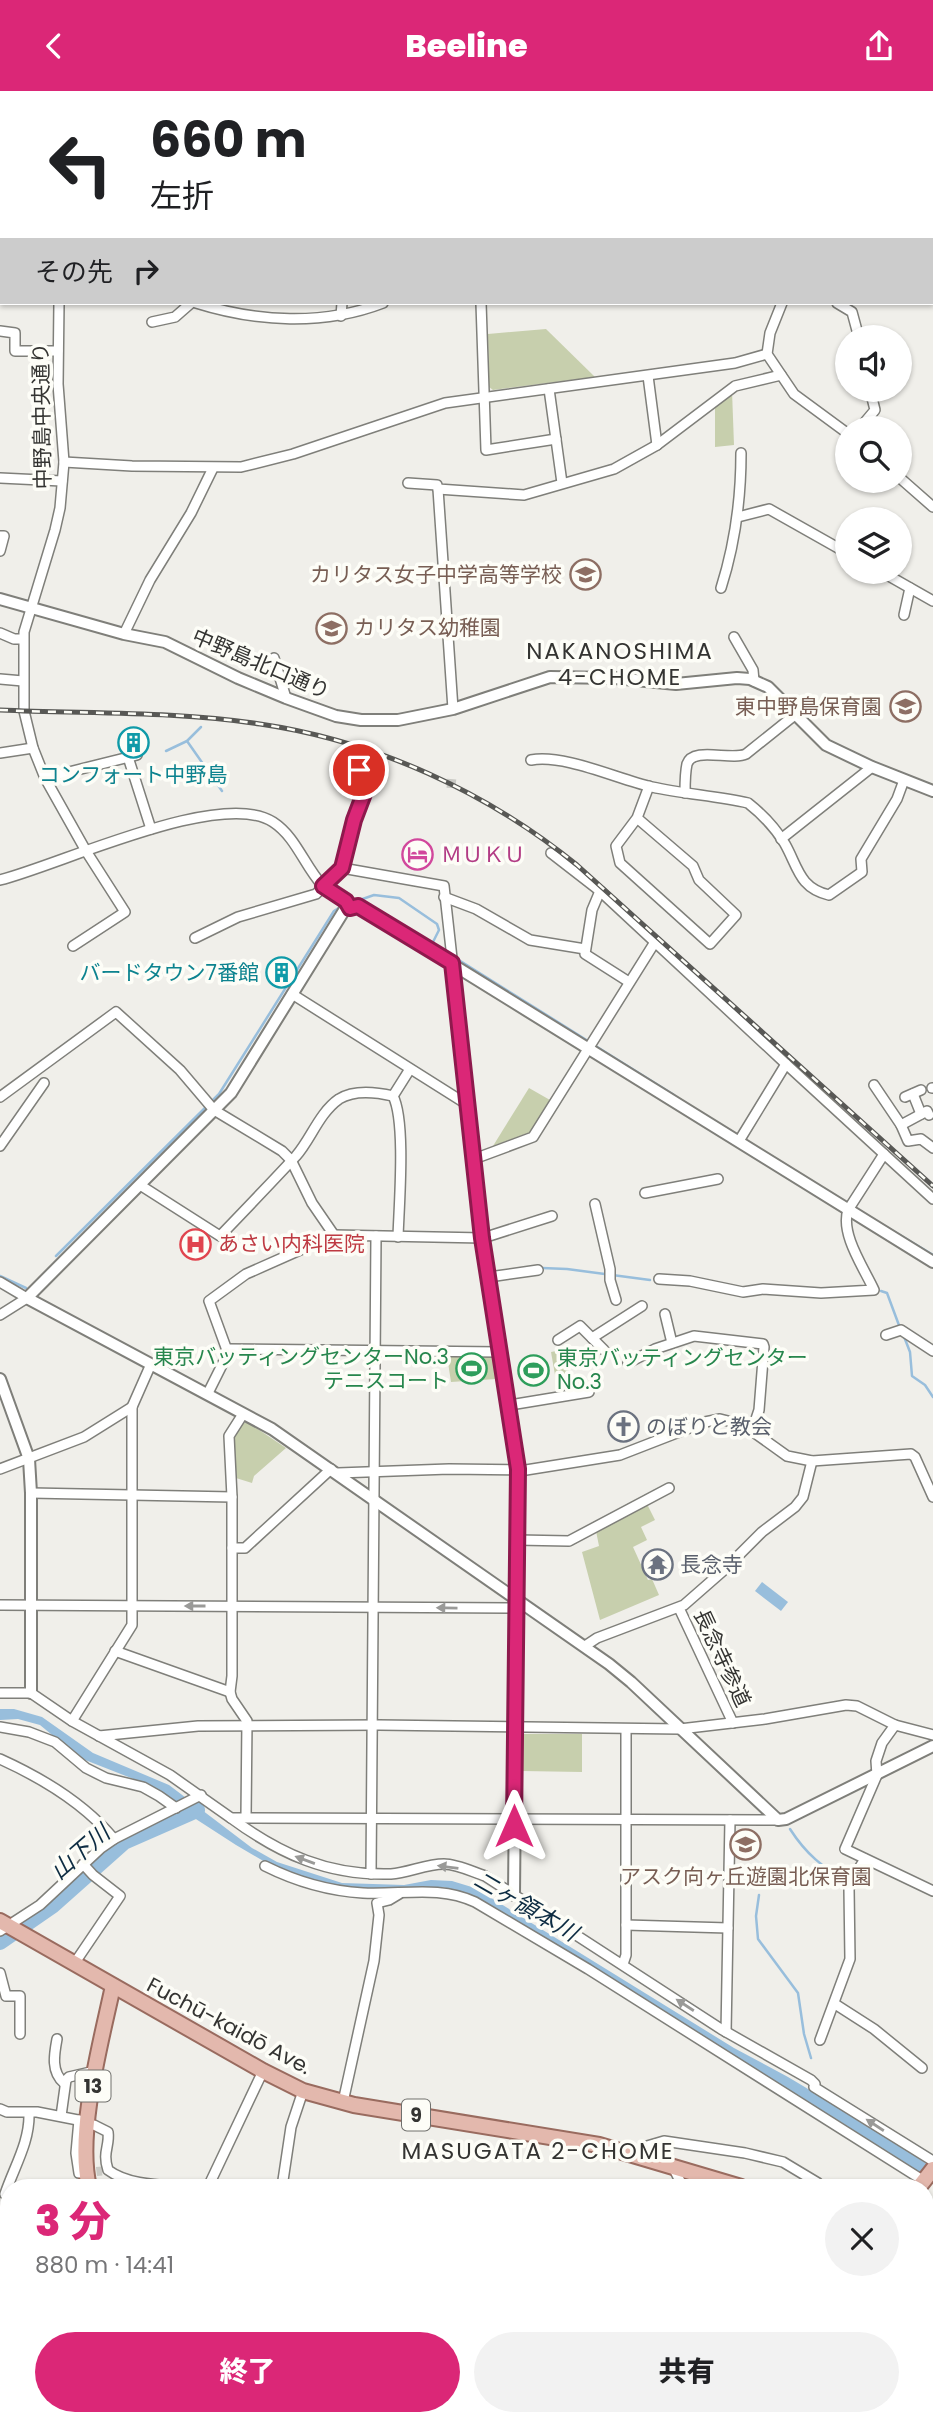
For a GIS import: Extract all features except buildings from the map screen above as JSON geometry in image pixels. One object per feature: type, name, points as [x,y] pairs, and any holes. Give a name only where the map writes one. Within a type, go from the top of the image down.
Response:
[{"type":"main road","name":"Fuchū-kaidō Ave.","points":[[8,1927],[303,2091],[343,2102],[599,2145],[714,2179]]},
{"type":"main road","name":"13","points":[[88,2179],[85,2155],[87,2122],[113,1986]]},
{"type":"main road","name":"13","points":[[96,2179],[87,2122],[107,2049],[113,1986]]},
{"type":"street","name":"中野島中央通り","points":[[59,305],[58,351],[64,462],[55,530],[23,639],[24,711],[33,748],[45,778],[86,851],[125,912],[72,946]]},
{"type":"street","points":[[152,322],[175,317],[189,305]]},
{"type":"street","points":[[206,305],[279,319],[341,316],[377,305]]},
{"type":"street","points":[[341,316],[342,305]]},
{"type":"street","points":[[481,305],[486,450],[556,439]]},
{"type":"street","points":[[781,305],[770,333],[767,354],[794,394],[835,424]]},
{"type":"street","points":[[840,305],[852,312],[856,325]]},
{"type":"street","points":[[0,331],[15,333],[15,351],[58,351]]},
{"type":"street","points":[[64,462],[241,467],[293,454],[445,403],[735,363],[767,354]]},
{"type":"street","points":[[438,489],[523,495],[614,469],[657,445],[735,386],[781,375]]},
{"type":"street","points":[[648,376],[657,445]]},
{"type":"street","points":[[549,389],[562,483]]},
{"type":"street","points":[[721,588],[730,562],[738,516],[741,453]]},
{"type":"street","points":[[124,634],[150,580],[191,513],[214,468]]},
{"type":"street","points":[[0,478],[62,481]]},
{"type":"street","points":[[408,483],[436,485],[438,489],[453,709]]},
{"type":"street","points":[[912,489],[933,507]]},
{"type":"street","points":[[738,516],[769,509],[835,546]]},
{"type":"street","points":[[0,535],[4,536],[0,551]]},
{"type":"street","points":[[903,584],[933,601]]},
{"type":"street","points":[[904,615],[910,588]]},
{"type":"street","name":"中野島北口通り","points":[[0,600],[124,634],[165,642],[286,698],[337,716],[360,720],[398,720],[453,709],[550,677],[615,678],[676,684],[737,678],[754,681]]},
{"type":"street","points":[[0,633],[14,639],[23,639]]},
{"type":"street","points":[[734,637],[753,670],[754,681],[768,687],[826,745],[873,768],[933,791]]},
{"type":"street","points":[[274,658],[286,698]]},
{"type":"street","points":[[0,679],[23,681]]},
{"type":"street","points":[[685,793],[687,763],[691,758],[698,754],[739,757],[796,715]]},
{"type":"street","points":[[0,753],[33,748]]},
{"type":"street","points":[[45,778],[133,756],[151,829]]},
{"type":"street","points":[[531,760],[540,758],[565,762],[649,786],[748,803],[759,811],[781,839],[809,887],[829,895],[862,872],[861,859],[897,799],[904,780]]},
{"type":"street","points":[[195,938],[238,918],[316,894],[342,868],[354,820],[365,791],[365,779],[352,760]]},
{"type":"street","points":[[781,839],[873,768]]},
{"type":"street","points":[[637,818],[693,866],[699,880],[736,915],[710,944],[620,863],[616,846],[637,818],[649,786]]},
{"type":"street","points":[[0,880],[151,829],[184,820],[243,812],[271,820],[284,830],[323,886],[346,901],[350,908]]},
{"type":"street","points":[[551,853],[600,891],[933,1199]]},
{"type":"street","points":[[342,868],[444,885],[482,1238],[518,1469],[514,1895]]},
{"type":"street","points":[[600,891],[592,909],[585,954],[629,982]]},
{"type":"street","points":[[444,897],[475,909],[530,940],[584,949]]},
{"type":"street","points":[[0,1315],[27,1298],[231,1093],[345,909],[358,906],[933,1262]]},
{"type":"street","points":[[474,1159],[533,1137],[655,942]]},
{"type":"street","points":[[292,995],[468,1105]]},
{"type":"street","points":[[0,1097],[116,1011],[180,1070],[214,1110],[282,1151],[291,1160],[312,1203],[334,1235]]},
{"type":"street","points":[[739,1141],[786,1064]]},
{"type":"street","points":[[393,1096],[410,1069]]},
{"type":"street","points":[[0,1146],[44,1083]]},
{"type":"street","points":[[874,1085],[901,1125],[908,1141],[921,1139],[933,1148]]},
{"type":"street","points":[[139,1185],[220,1235],[291,1160],[339,1100],[368,1092],[393,1096]]},
{"type":"street","points":[[901,1125],[925,1114],[913,1094]]},
{"type":"street","points":[[393,1096],[397,1105],[399,1131],[398,1237]]},
{"type":"street","points":[[659,1279],[690,1281],[743,1292],[763,1289],[821,1293],[874,1290],[852,1242],[845,1219],[884,1154]]},
{"type":"street","points":[[645,1193],[718,1179]]},
{"type":"street","points":[[595,1205],[616,1300]]},
{"type":"street","points":[[208,1393],[228,1353],[209,1301],[246,1274],[334,1235],[482,1238],[552,1216]]},
{"type":"street","points":[[371,1874],[376,1236]]},
{"type":"street","points":[[489,1277],[538,1270]]},
{"type":"street","points":[[0,1282],[272,1429],[334,1471],[516,1604],[585,1646],[631,1682],[778,1821]]},
{"type":"street","points":[[592,1338],[642,1306]]},
{"type":"street","points":[[665,1314],[672,1343]]},
{"type":"street","points":[[558,1340],[580,1326],[604,1350]]},
{"type":"street","points":[[886,1335],[899,1331],[933,1351]]},
{"type":"street","points":[[628,1363],[655,1349],[694,1336],[762,1344],[764,1347],[759,1410],[752,1431]]},
{"type":"street","points":[[227,1349],[499,1352]]},
{"type":"street","points":[[72,1721],[132,1625],[132,1406],[151,1364]]},
{"type":"street","points":[[0,1379],[29,1459],[31,1693]]},
{"type":"street","points":[[510,1405],[589,1392]]},
{"type":"street","points":[[0,1469],[84,1437],[132,1406]]},
{"type":"street","points":[[243,1414],[229,1436],[232,1497],[230,1692],[247,1721],[246,1817]]},
{"type":"street","points":[[232,1548],[245,1548],[334,1471],[374,1473],[518,1469],[620,1455],[711,1420],[729,1420],[752,1431],[787,1456],[812,1461],[911,1454],[915,1457],[933,1497]]},
{"type":"street","points":[[585,1646],[679,1608],[724,1570],[762,1532],[795,1507],[803,1497],[812,1461]]},
{"type":"street","points":[[517,1540],[569,1541],[669,1488]]},
{"type":"street","points":[[31,1493],[232,1497]]},
{"type":"street","points":[[0,1605],[373,1608],[516,1604]]},
{"type":"street","name":"長念寺参道","points":[[679,1608],[733,1723]]},
{"type":"street","points":[[115,1651],[230,1692]]},
{"type":"street","points":[[0,1693],[31,1693],[72,1721],[170,1775],[198,1797],[284,1852],[327,1868],[371,1874],[395,1873],[446,1864],[485,1876],[726,2032],[811,2080],[815,2084],[814,2087],[933,2161]]},
{"type":"street","points":[[99,1736],[198,1726],[680,1729],[846,1705],[866,1710],[895,1725],[933,1735]]},
{"type":"street","points":[[895,1725],[882,1743],[876,1761],[877,1775],[845,1849],[933,1891]]},
{"type":"street","points":[[0,1727],[29,1732],[55,1742],[86,1768],[106,1778],[143,1787],[177,1808]]},
{"type":"street","points":[[623,1964],[626,1955],[626,1729]]},
{"type":"street","points":[[231,1818],[778,1821],[933,1746]]},
{"type":"street","points":[[0,1759],[60,1791],[101,1823],[114,1839]]},
{"type":"street","points":[[8,1927],[40,1906],[83,1864],[114,1839],[198,1797]]},
{"type":"street","points":[[726,2032],[730,1821]]},
{"type":"street","points":[[820,2040],[850,1959],[849,1889],[865,1859]]},
{"type":"street","points":[[74,1964],[120,1896],[83,1864]]},
{"type":"street","points":[[265,1866],[286,1876],[343,1892],[443,1892],[460,1895],[475,1902],[925,2179]]},
{"type":"street","points":[[343,2102],[374,1961],[379,1915],[377,1903],[400,1893]]},
{"type":"street","points":[[626,1925],[728,1928]]},
{"type":"street","points":[[0,1973],[6,1996],[20,1996],[20,2034]]},
{"type":"street","points":[[835,2004],[874,2029],[922,2068]]},
{"type":"street","points":[[57,2039],[53,2056],[58,2078],[64,2083]]},
{"type":"street","points":[[61,2116],[64,2083],[68,2077],[95,2071]]},
{"type":"street","points":[[212,2179],[263,2071]]},
{"type":"street","points":[[283,2179],[291,2127],[303,2091]]},
{"type":"street","points":[[0,2109],[61,2116],[87,2122],[108,2132],[104,2154],[105,2171],[130,2179]]},
{"type":"street","points":[[12,2179],[21,2158],[29,2126],[29,2113]]},
{"type":"street","points":[[81,2173],[76,2153],[87,2122]]},
{"type":"street","points":[[642,2158],[647,2146],[664,2141],[698,2145],[783,2162],[811,2179]]},
{"type":"street","points":[[673,2167],[679,2179]]},
{"type":"green space","points":[[546,329],[595,377],[493,390],[489,387],[488,334]]},
{"type":"green space","points":[[732,391],[734,445],[715,447],[715,406]]},
{"type":"green space","points":[[529,1088],[550,1100],[531,1132],[493,1146]]},
{"type":"green space","points":[[556,1351],[579,1389],[558,1392],[551,1352]]},
{"type":"green space","name":"東京バッティングセンターNo.3 テニスコート","points":[[447,1356],[492,1357],[496,1379],[451,1382]]},
{"type":"green space","points":[[243,1423],[249,1423],[286,1448],[254,1476],[252,1483],[236,1478],[234,1437]]},
{"type":"green space","points":[[647,1504],[655,1520],[641,1527],[647,1540],[633,1547],[648,1580],[652,1579],[659,1595],[600,1620],[582,1552],[599,1546],[596,1531]]},
{"type":"green space","points":[[523,1734],[582,1734],[582,1772],[522,1771]]},
{"type":"water","points":[[762,1582],[788,1602],[781,1611],[755,1591]]},
{"type":"water","points":[[0,1709],[14,1709],[42,1717],[93,1753],[169,1785],[252,1848],[277,1862],[342,1883],[404,1885],[431,1880],[452,1881],[475,1888],[734,2048],[860,2120],[933,2168],[933,2179],[928,2179],[482,1900],[442,1887],[407,1891],[344,1889],[297,1877],[277,1869],[236,1845],[185,1812],[154,1787],[80,1758],[40,1725],[18,1719],[0,1720]]},
{"type":"waterway","points":[[166,751],[187,741],[201,727]]},
{"type":"waterway","points":[[187,741],[222,791]]},
{"type":"waterway","points":[[354,902],[374,895],[399,898],[437,924],[439,930],[433,942]]},
{"type":"waterway","points":[[361,900],[449,954]]},
{"type":"waterway","points":[[56,1256],[219,1094],[334,911],[345,904]]},
{"type":"waterway","points":[[454,957],[588,1041]]},
{"type":"waterway","points":[[594,1045],[674,1095]]},
{"type":"waterway","points":[[873,1219],[933,1255]]},
{"type":"waterway","points":[[542,1268],[650,1280]]},
{"type":"waterway","points":[[0,1276],[26,1288]]},
{"type":"waterway","points":[[881,1291],[887,1293],[900,1328]]},
{"type":"waterway","points":[[903,1334],[910,1352],[912,1376],[925,1385],[933,1397]]},
{"type":"waterway","name":"山下川","points":[[0,1942],[52,1906],[124,1842],[197,1810]]},
{"type":"waterway","points":[[790,1829],[816,1860],[849,1882]]},
{"type":"waterway","points":[[759,1895],[756,1916],[758,1939],[798,1993],[804,2034],[811,2058]]},
{"type":"tunnel","points":[[451,788],[452,776]]},
{"type":"tunnel","points":[[83,2173],[102,2171]]},
{"type":"railway","points":[[0,710],[163,715],[260,724],[346,743],[428,773],[468,793],[506,815],[577,865],[933,1186]]},
{"type":"place","name":"カリタス女子中学高等学校","points":[[585,575]]},
{"type":"place","name":"カリタス幼稚園","points":[[331,628]]},
{"type":"place","name":"東中野島保育園","points":[[905,707]]},
{"type":"place","name":"コンフォート中野島","points":[[133,743]]},
{"type":"place","name":"ＭＵＫＵ","points":[[418,855]]},
{"type":"place","name":"バードタウン7番館","points":[[282,973]]},
{"type":"place","name":"あさい内科医院","points":[[195,1244]]},
{"type":"place","name":"東京バッティングセンターNo.3 テニスコート","points":[[472,1369]]},
{"type":"place","name":"東京バッティングセンター No.3","points":[[534,1370]]},
{"type":"place","name":"のぼりと教会","points":[[623,1427]]},
{"type":"place","name":"長念寺","points":[[657,1565]]},
{"type":"place","name":"アスク向ヶ丘遊園北保育園","points":[[746,1845]]},
{"type":"district","name":"NAKANOSHIMA 4-CHOME","points":[[620,664]]},
{"type":"district","name":"MASUGATA 2-CHOME","points":[[538,2151]]},
{"type":"route","points":[[359,770],[365,779],[365,791],[354,820],[342,868],[323,886],[346,901],[350,908],[358,906],[452,963],[482,1238],[518,1469],[514,1826]]},
{"type":"water label","name":"二ヶ領本川","points":[[526,1906]]}]
